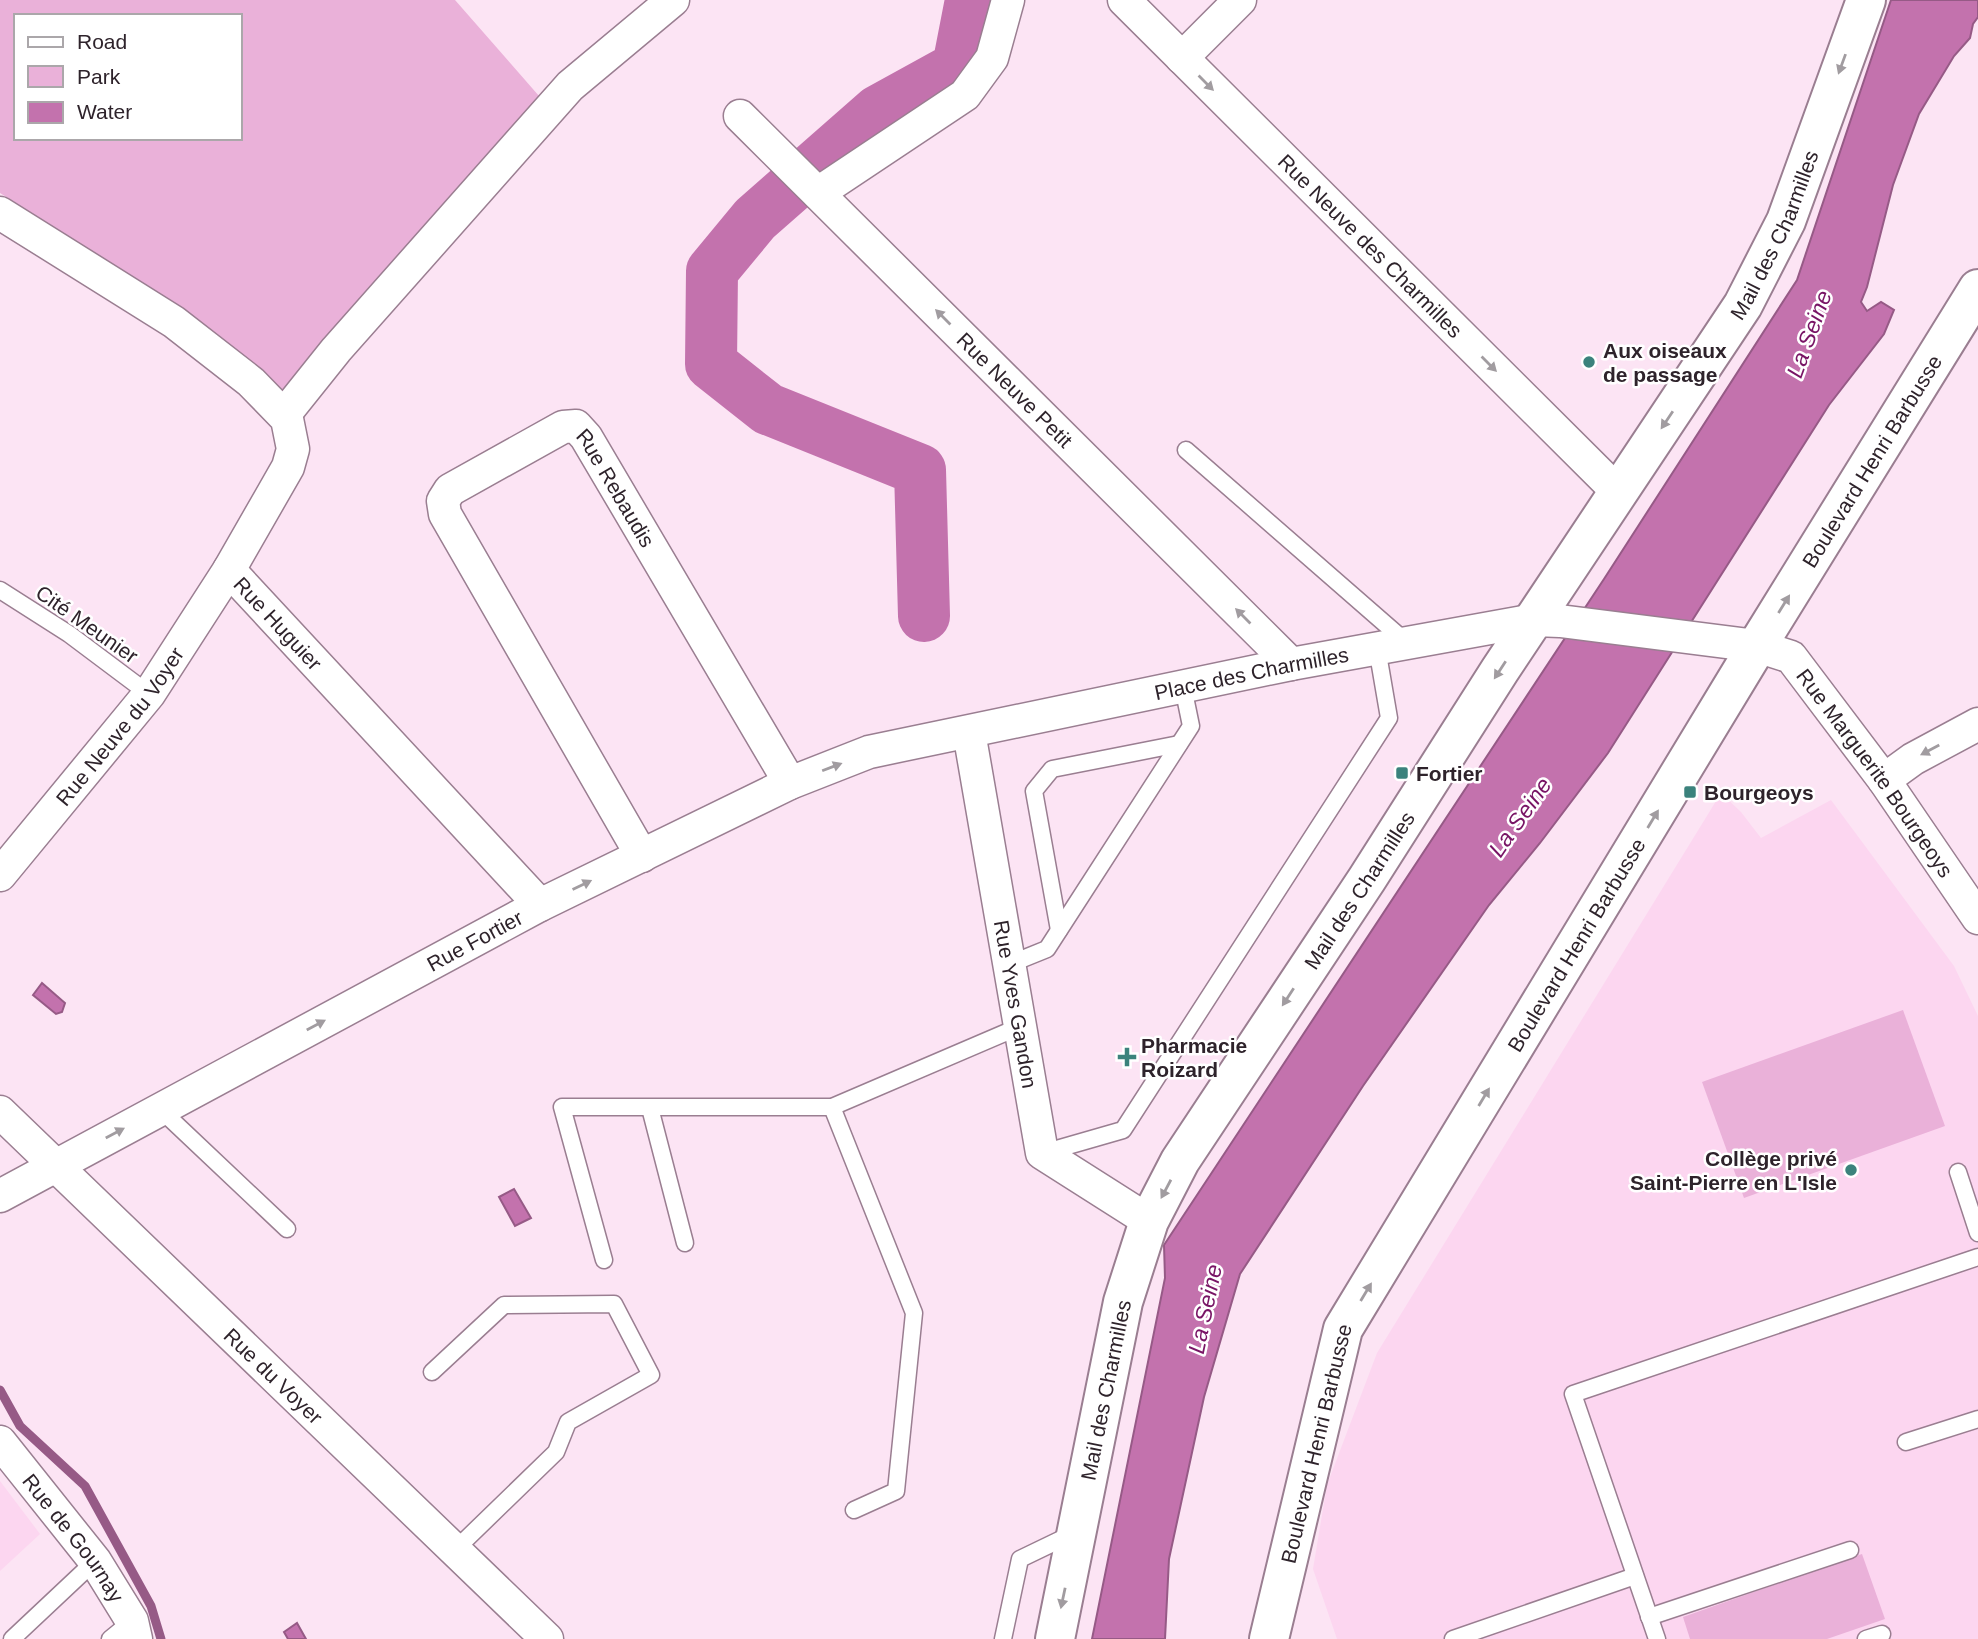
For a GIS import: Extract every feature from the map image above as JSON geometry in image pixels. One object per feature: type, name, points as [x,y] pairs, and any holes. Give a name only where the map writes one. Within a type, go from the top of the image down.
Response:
[{"type":"main road","name":"Mail des Charmilles","points":[[1055,1639],[1123,1302],[1149,1221],[1180,1161],[1743,305],[1786,221],[1866,0]]},
{"type":"main road","name":"Boulevard Henri Barbusse","points":[[1269,1639],[1343,1329],[1748,645],[1978,289]]},
{"type":"street","points":[[0,213],[174,322],[251,382],[284,415],[336,351],[570,86],[673,0]]},
{"type":"street","points":[[807,182],[965,95],[992,58],[1008,0]]},
{"type":"street","name":"Rue Neuve des Charmilles","points":[[1124,0],[1618,492]]},
{"type":"street","points":[[1182,58],[1240,0]]},
{"type":"street","name":"Rue Neuve Petit","points":[[740,116],[1291,664]]},
{"type":"street","name":"Rue Huguier","points":[[284,415],[291,430],[293,449],[288,467],[229,570],[540,905]]},
{"type":"street","name":"Rue Rebaudis","points":[[642,856],[445,514],[443,501],[450,490],[563,427],[576,426],[586,437],[790,783]]},
{"type":"street","name":"Rue Neuve du Voyer","points":[[0,874],[149,694],[229,570]]},
{"type":"street","name":"Place des Charmilles","points":[[969,732],[1391,645],[1534,620],[1581,624]]},
{"type":"street","name":"Rue Marguerite Bourgeoys","points":[[1581,624],[1748,645],[1791,657],[1884,780],[1978,918]]},
{"type":"street","points":[[1884,780],[1913,759],[1978,724]]},
{"type":"street","name":"Rue Fortier","points":[[0,1196],[540,905],[790,783],[869,752],[969,732]]},
{"type":"street","name":"Rue Yves Gandon","points":[[969,732],[1042,1153]]},
{"type":"street","name":"Rue du Voyer","points":[[0,1112],[547,1639]]},
{"type":"street","points":[[1042,1153],[1149,1221]]},
{"type":"street","name":"Rue de Gournay","points":[[0,1442],[95,1561],[126,1633]]},
{"type":"lane","points":[[1042,1153],[1123,1130],[1389,718],[1391,645],[1186,450]]},
{"type":"lane","name":"Cité Meunier","points":[[0,590],[69,634],[149,694]]},
{"type":"lane","points":[[1010,964],[1047,949],[1191,726],[1183,687]]},
{"type":"lane","points":[[1059,930],[1034,791],[1052,769],[1179,744]]},
{"type":"lane","points":[[604,1260],[562,1107],[832,1107],[1021,1026]]},
{"type":"lane","points":[[832,1107],[914,1313],[896,1491],[854,1510]]},
{"type":"lane","points":[[650,1108],[685,1243]]},
{"type":"lane","points":[[160,1109],[287,1229]]},
{"type":"lane","points":[[1958,1172],[1978,1233]]},
{"type":"lane","points":[[1657,1639],[1573,1394],[1978,1257]]},
{"type":"lane","points":[[432,1372],[504,1305],[614,1304],[651,1375],[568,1422],[556,1452],[455,1550]]},
{"type":"lane","points":[[1906,1442],[1978,1419]]},
{"type":"lane","points":[[1003,1639],[1020,1559],[1076,1532]]},
{"type":"lane","points":[[1649,1617],[1850,1550]]},
{"type":"lane","points":[[12,1639],[95,1561]]},
{"type":"lane","points":[[1453,1639],[1635,1576]]},
{"type":"lane","points":[[1866,1639],[1882,1634]]},
{"type":"shaded area","points":[[1721,793],[1741,812],[1761,838],[1831,800],[1954,966],[1978,1016],[1978,1639],[1337,1639],[1313,1569],[1327,1485],[1377,1353]]},
{"type":"shaded area","points":[[0,1481],[40,1534],[0,1571]]},
{"type":"green space","points":[[0,0],[455,0],[546,104],[287,397],[152,289],[0,193]]},
{"type":"green space","points":[[1903,1010],[1945,1126],[1744,1198],[1702,1082]]},
{"type":"green space","points":[[1862,1554],[1885,1619],[1827,1639],[1690,1639],[1683,1617]]},
{"type":"water","name":"La Seine","points":[[1891,0],[1978,0],[1978,17],[1973,24],[1970,38],[1954,56],[1919,114],[1893,185],[1861,302],[1867,311],[1881,302],[1894,310],[1884,334],[1829,405],[1608,753],[1489,905],[1363,1086],[1240,1274],[1204,1397],[1169,1559],[1165,1639],[1092,1639],[1165,1278],[1164,1245],[1604,579],[1797,280]]},
{"type":"water","points":[[42,983],[65,1003],[62,1012],[56,1014],[33,995]]},
{"type":"water","points":[[514,1189],[531,1218],[515,1226],[499,1197]]},
{"type":"water","points":[[297,1623],[306,1639],[288,1639],[284,1632]]},
{"type":"waterway","points":[[924,616],[920,470],[768,409],[711,364],[712,271],[755,219],[878,111],[958,67],[971,0]]},
{"type":"waterway","points":[[0,1390],[20,1426],[85,1486],[151,1606],[161,1639]]},
{"type":"place","name":"Aux oiseaux de passage","points":[[1589,362]]},
{"type":"place","name":"Fortier","points":[[1402,773]]},
{"type":"place","name":"Bourgeoys","points":[[1690,792]]},
{"type":"place","name":"Pharmacie Roizard","points":[[1127,1057]]},
{"type":"place","name":"Collège privé Saint-Pierre en L'Isle","points":[[1851,1170]]}]
